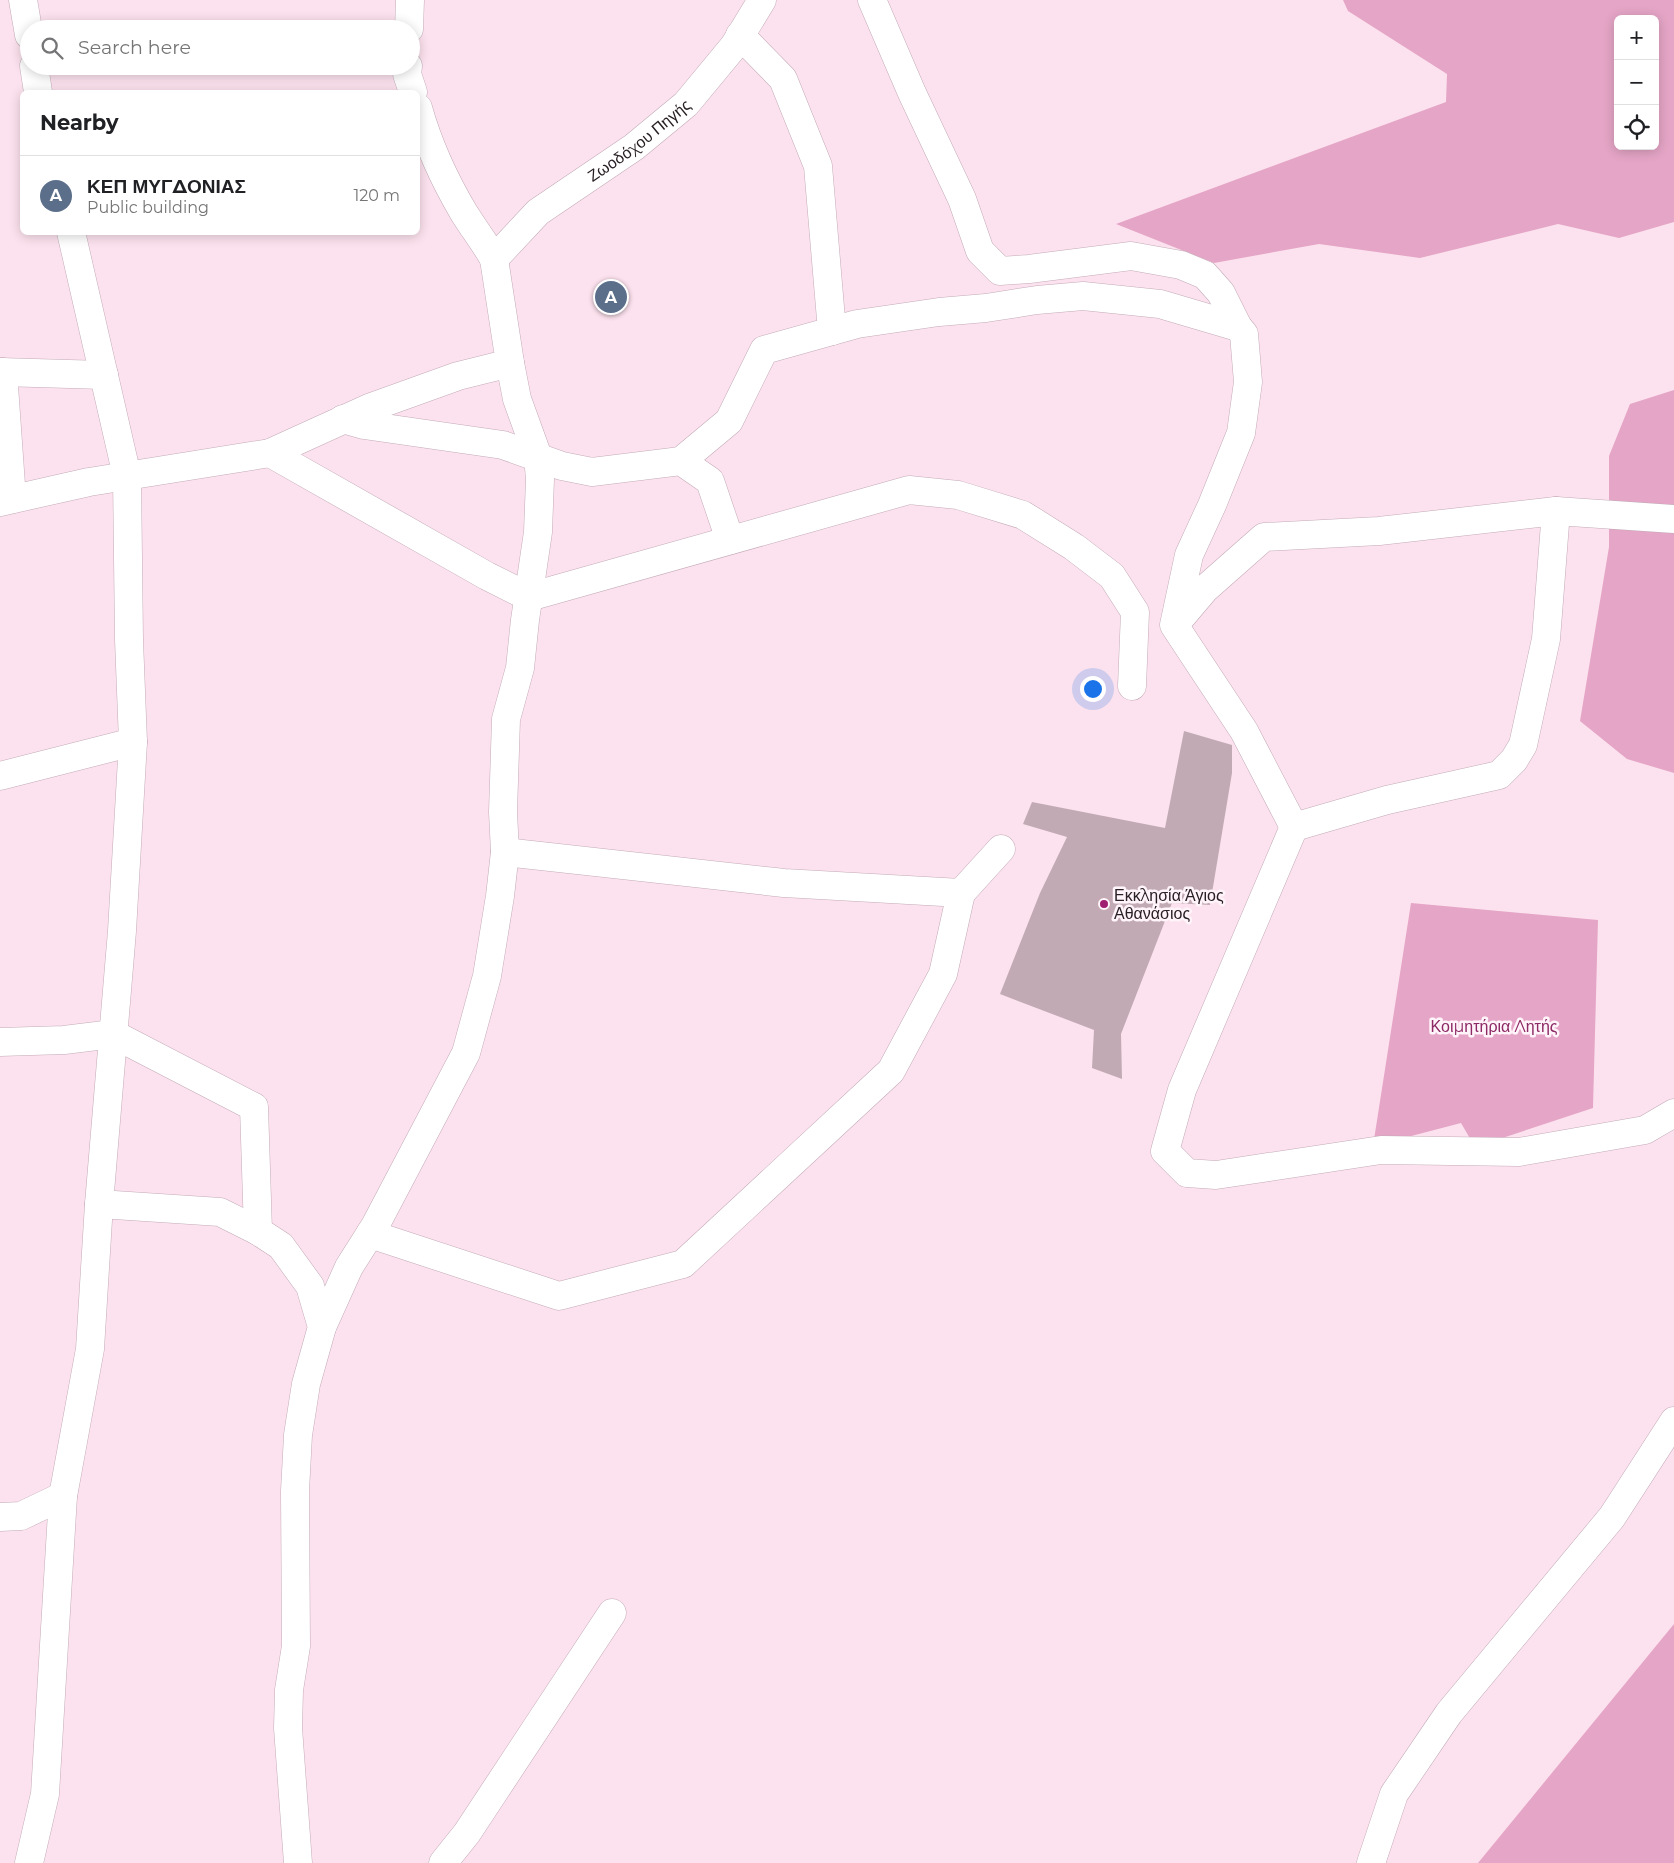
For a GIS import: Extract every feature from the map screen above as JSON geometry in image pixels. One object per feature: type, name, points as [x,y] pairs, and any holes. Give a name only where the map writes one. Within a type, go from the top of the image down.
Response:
[{"type":"street","points":[[23,0],[26,20]]},
{"type":"street","points":[[409,20],[410,0]]},
{"type":"street","name":"Ζωοδόχου Πηγής","points":[[494,259],[538,212],[634,147],[686,104],[734,46],[762,0]]},
{"type":"street","points":[[872,0],[912,93],[962,199],[980,251],[1000,271],[1131,256],[1181,265],[1205,275],[1216,287],[1238,327],[1244,334],[1248,382],[1241,433],[1212,505],[1189,555],[1174,625],[1244,730],[1294,827]]},
{"type":"street","points":[[740,35],[783,79],[818,166],[832,331]]},
{"type":"street","points":[[35,75],[38,90]]},
{"type":"street","points":[[408,75],[412,90]]},
{"type":"street","points":[[298,1863],[288,1728],[289,1690],[296,1646],[295,1491],[298,1434],[306,1384],[322,1327],[349,1267],[370,1234],[466,1053],[487,976],[505,852],[503,812],[506,719],[520,668],[538,532],[540,479],[538,457],[517,399],[494,259],[465,214],[424,129],[420,115]]},
{"type":"street","points":[[29,1863],[45,1794],[63,1496],[90,1349],[99,1204],[122,932],[133,742],[128,640],[127,476],[72,235]]},
{"type":"street","points":[[343,419],[364,424],[504,445],[562,466],[592,472],[681,461],[729,422],[764,350],[857,324],[890,318],[1083,296],[1160,304],[1238,327]]},
{"type":"street","points":[[104,375],[2,372],[6,500],[127,476],[270,453],[343,419],[458,376],[510,363]]},
{"type":"street","points":[[270,453],[487,576],[529,597],[909,490],[958,495],[1023,515],[1074,547],[1112,576],[1135,612],[1132,686]]},
{"type":"street","points":[[681,461],[710,481],[730,540]]},
{"type":"street","points":[[1174,625],[1205,589],[1264,537],[1378,532],[1556,511],[1674,519]]},
{"type":"street","points":[[1294,827],[1387,800],[1499,775],[1514,760],[1523,745],[1546,639],[1556,511]]},
{"type":"street","points":[[0,776],[133,742]]},
{"type":"street","points":[[1294,827],[1182,1090],[1165,1151],[1187,1173],[1216,1175],[1381,1150],[1519,1152],[1645,1130],[1674,1113]]},
{"type":"street","points":[[370,1234],[559,1296],[683,1264],[891,1071],[943,974],[961,893],[1001,849]]},
{"type":"street","points":[[505,852],[784,883],[961,893]]},
{"type":"street","points":[[0,1042],[64,1040],[113,1034],[254,1107],[258,1231]]},
{"type":"street","points":[[99,1204],[220,1212],[258,1231],[281,1246],[310,1286],[322,1327]]},
{"type":"street","points":[[1371,1863],[1394,1794],[1449,1713],[1612,1516],[1674,1421]]},
{"type":"street","points":[[0,1517],[21,1516],[63,1496]]},
{"type":"street","points":[[443,1863],[467,1833],[612,1613]]},
{"type":"green space","points":[[1343,0],[1674,0],[1674,222],[1619,238],[1558,224],[1420,258],[1319,244],[1214,263],[1116,224],[1446,102],[1447,74],[1348,11]]},
{"type":"green space","points":[[1674,390],[1674,773],[1627,759],[1580,721],[1609,547],[1609,456],[1630,404]]},
{"type":"green space","name":"Κοιμητήρια Λητής","points":[[1411,903],[1598,920],[1593,1108],[1475,1147],[1461,1123],[1373,1146]]},
{"type":"green space","points":[[1674,1624],[1674,1863],[1478,1863]]},
{"type":"building","name":"Εκκλησία Άγιος Αθανάσιος","points":[[1184,731],[1232,745],[1232,773],[1210,905],[1172,903],[1121,1034],[1122,1079],[1092,1068],[1094,1030],[1000,994],[1040,893],[1067,837],[1023,824],[1032,802],[1165,828]]},
{"type":"place","name":"ΚΕΠ ΜΥΓΔΟΝΙΑΣ","points":[[611,297]]},
{"type":"place","name":"Εκκλησία Άγιος Αθανάσιος","points":[[1104,904]]}]
